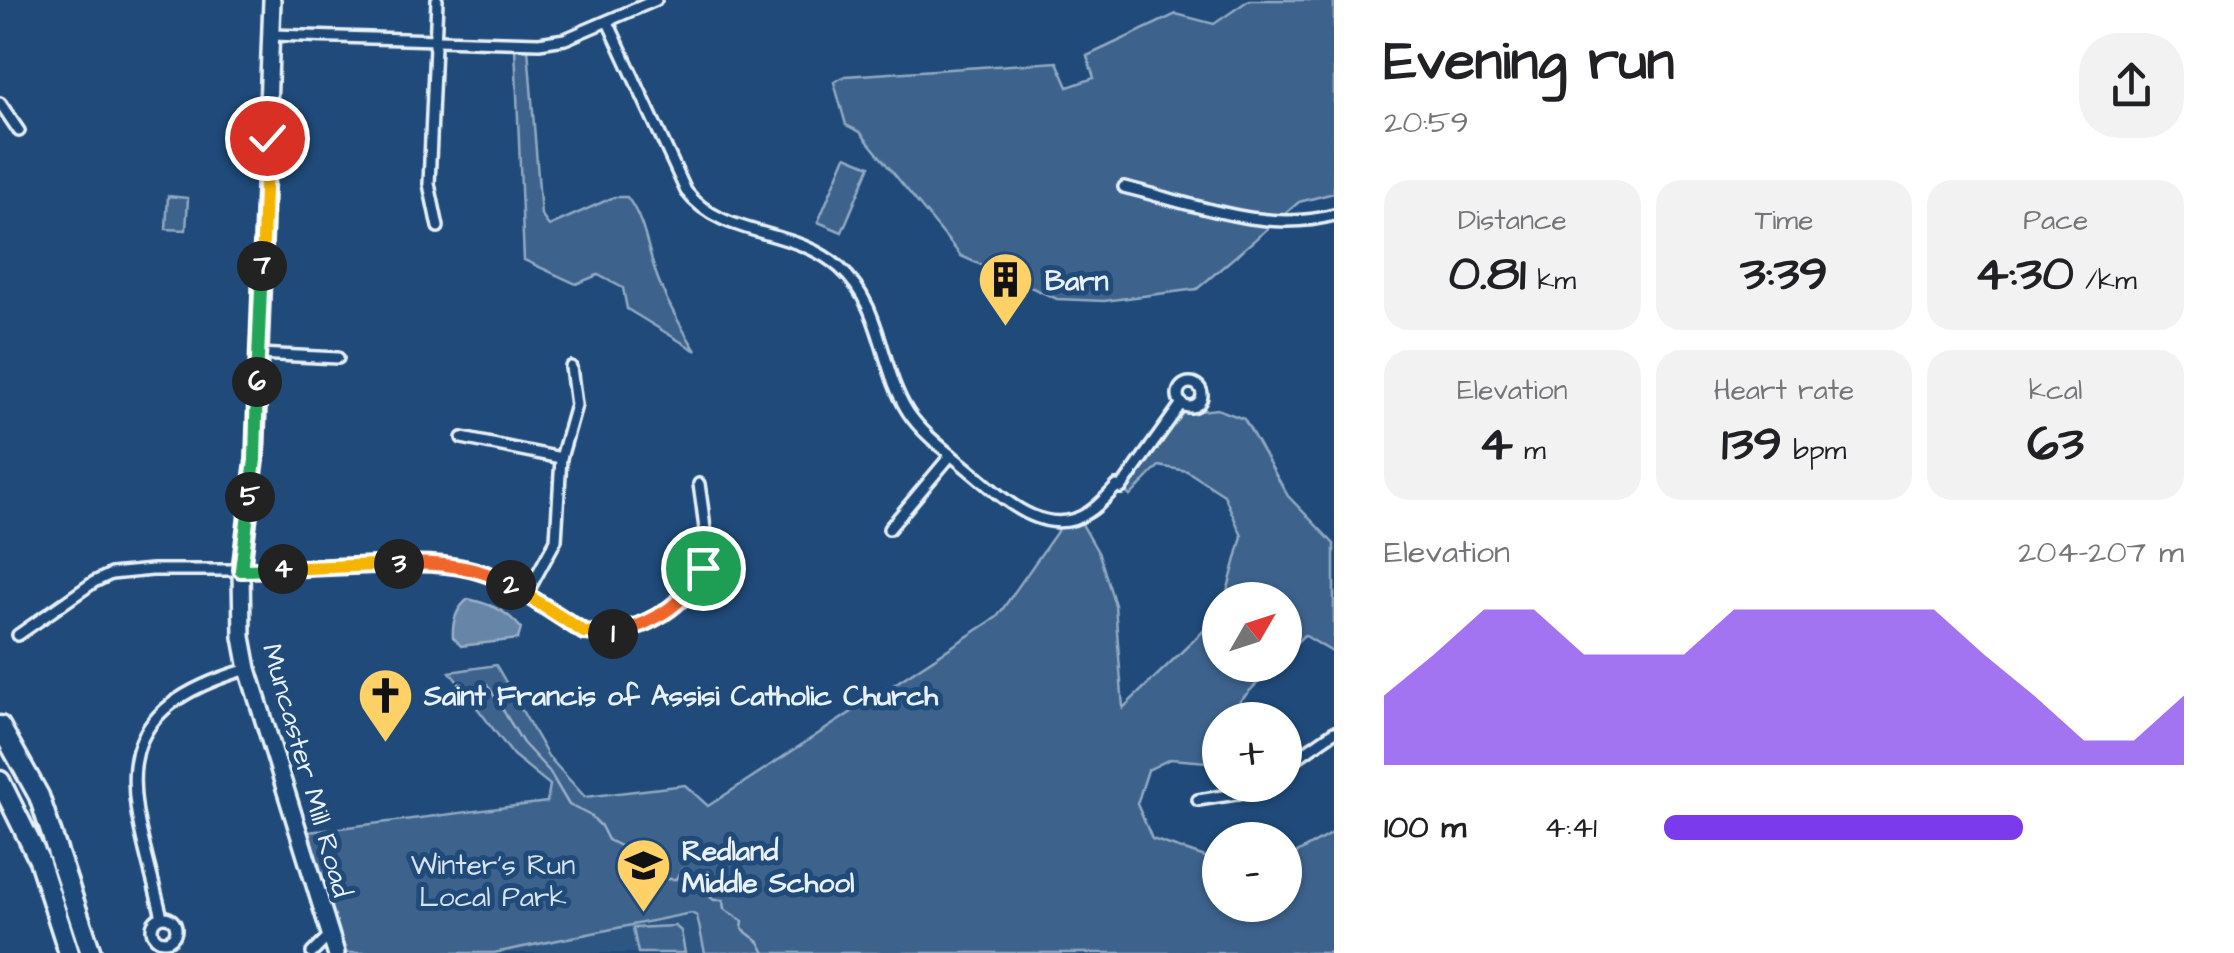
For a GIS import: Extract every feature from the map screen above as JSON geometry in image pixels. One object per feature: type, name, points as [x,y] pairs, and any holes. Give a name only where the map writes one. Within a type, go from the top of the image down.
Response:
[{"type":"highway","points":[[0,726],[40,796],[91,953]]},
{"type":"highway","points":[[0,781],[39,860],[69,953]]},
{"type":"main road","name":"Muncaster Mill Road","points":[[272,0],[255,460],[241,570],[242,637],[248,669],[336,953]]},
{"type":"street","points":[[437,0],[429,184],[438,227]]},
{"type":"street","points":[[271,34],[539,43],[564,39],[656,0]]},
{"type":"street","points":[[608,22],[695,202],[717,219],[792,239],[844,271],[872,313],[906,410],[951,455],[1020,511],[1043,520],[1065,520],[1090,512],[1118,486],[1122,488],[1182,403]]},
{"type":"street","points":[[0,103],[19,131]]},
{"type":"street","points":[[1124,187],[1268,221],[1294,223],[1334,215]]},
{"type":"street","points":[[258,354],[338,358]]},
{"type":"street","points":[[527,594],[556,540],[561,458],[576,405],[571,367]]},
{"type":"street","points":[[462,438],[561,458]]},
{"type":"street","points":[[889,528],[951,455]]},
{"type":"street","points":[[18,635],[111,574],[438,564],[483,572],[596,635],[630,628],[676,606],[695,584],[705,564],[708,539],[699,484]]},
{"type":"street","points":[[162,917],[132,795],[137,748],[162,710],[184,693],[248,669]]},
{"type":"street","points":[[1302,754],[1334,732]]},
{"type":"street","points":[[1198,800],[1202,799]]},
{"type":"street","points":[[312,953],[330,935]]},
{"type":"shaded area","points":[[468,599],[509,617],[521,628],[518,639],[461,646],[453,637],[453,626]]},
{"type":"shaded area","name":"Redland Middle School","points":[[626,878],[697,916],[705,953],[469,953]]},
{"type":"green space","points":[[1249,0],[1334,0],[1334,193],[1299,202],[1197,289],[1104,301],[1057,299],[961,256],[860,132],[846,125],[834,82],[845,76],[1057,62],[1068,87],[1094,78],[1087,56],[1176,14],[1214,24]]},
{"type":"green space","points":[[515,47],[528,48],[541,215],[549,226],[614,197],[627,197],[642,227],[662,289],[696,351],[627,309],[623,288],[598,275],[576,284],[524,260]]},
{"type":"green space","points":[[846,156],[870,166],[842,232],[818,222]]},
{"type":"green space","points":[[168,196],[188,198],[186,230],[166,229]]},
{"type":"green space","points":[[1217,409],[1244,419],[1288,496],[1334,544],[1334,653],[1302,637],[1302,582],[1230,582],[1242,536],[1224,495],[1187,471],[1159,466],[1130,496],[1121,488],[1183,413]]},
{"type":"green space","name":"Winter's Run Local Park","points":[[1078,517],[1099,554],[1115,605],[1123,708],[1202,632],[1202,682],[1258,682],[1239,702],[1202,702],[1202,762],[1170,759],[1148,770],[1137,804],[1152,839],[1202,856],[1202,922],[1302,922],[1302,850],[1334,832],[1334,953],[705,953],[697,916],[691,913],[494,953],[344,953],[308,832],[547,802],[550,785],[513,755],[450,672],[496,665],[548,756],[585,797],[685,785],[708,806],[997,617],[1065,520]]},
{"type":"green space","points":[[675,926],[681,931],[685,953],[638,953],[633,928]]},
{"type":"waterway","points":[[487,684],[523,743],[549,771],[569,805],[591,816],[608,840],[632,852],[633,862],[648,861],[664,879],[676,879],[682,869],[702,883],[715,879],[728,883],[705,893],[714,900],[723,900],[724,909],[743,921],[742,929],[759,942],[765,953]]},
{"type":"place","name":"Barn","points":[[1006,329]]},
{"type":"place","name":"Saint Francis of Assisi Catholic Church","points":[[385,744]]},
{"type":"place","name":"Redland Middle School","points":[[643,915]]},
{"type":"route","points":[[267,138],[255,460],[241,570],[438,564],[483,572],[527,594],[584,632],[608,635],[676,606],[687,596],[703,568]]}]
